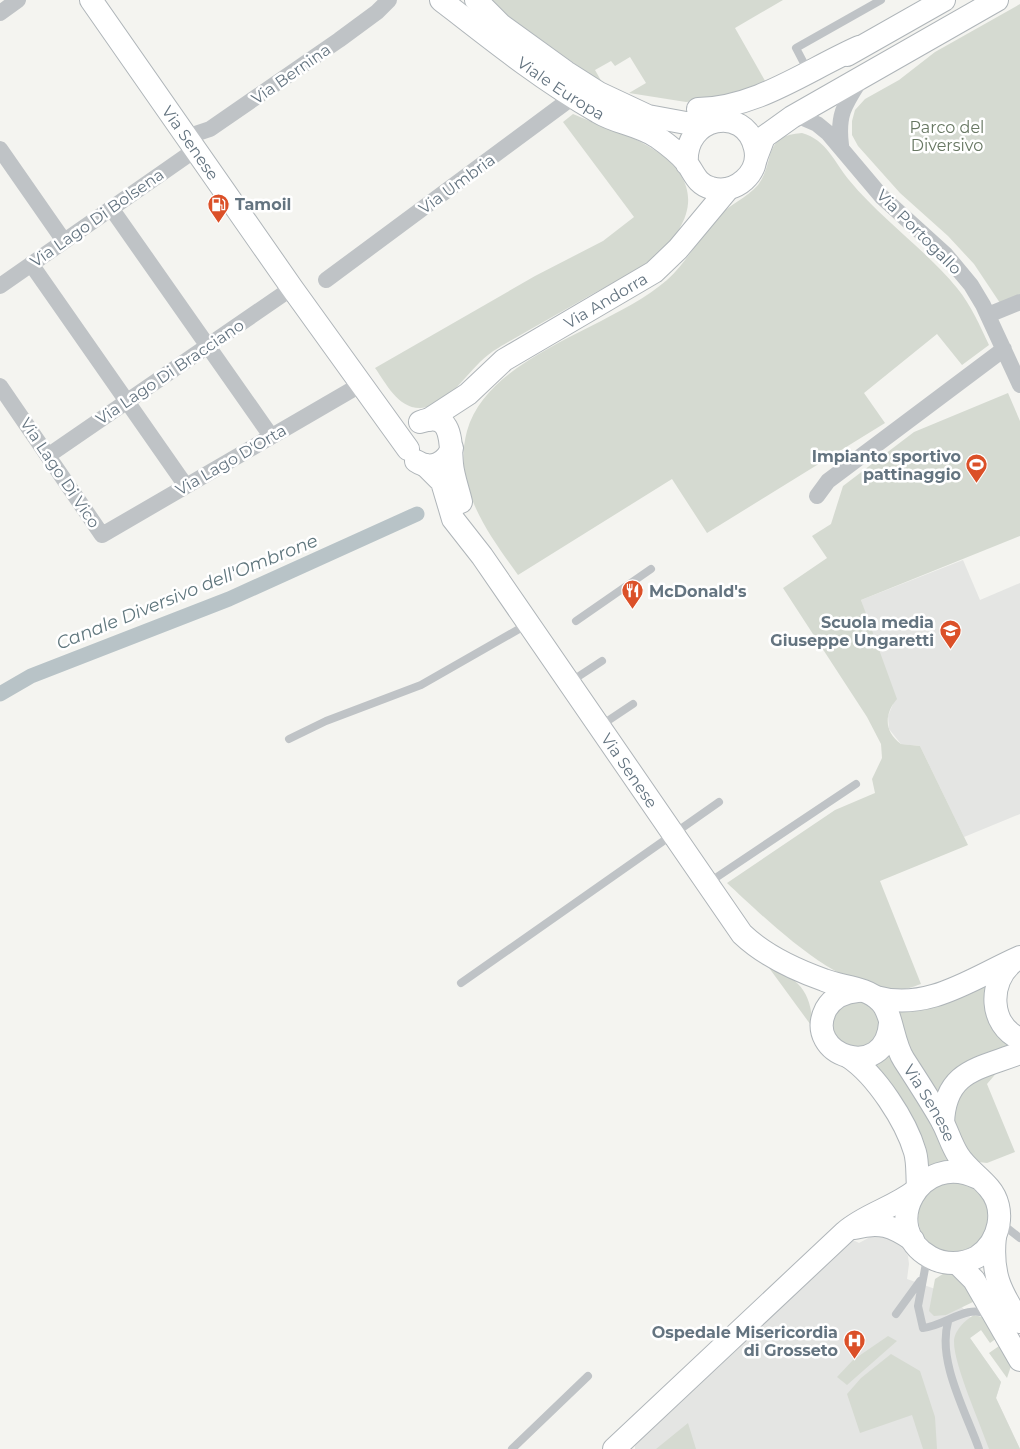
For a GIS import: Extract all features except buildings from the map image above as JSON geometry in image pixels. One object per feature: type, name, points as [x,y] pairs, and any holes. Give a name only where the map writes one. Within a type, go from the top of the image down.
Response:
[{"type":"main road","name":"Via Senese","points":[[91,0],[190,144],[292,288],[343,356],[394,411],[409,420],[442,424],[451,434],[452,464],[457,486],[482,556]]},
{"type":"main road","name":"Viale Europa","points":[[441,0],[580,92],[612,98],[634,111],[648,116],[686,123],[731,122],[742,127],[750,136],[755,147],[756,158]]},
{"type":"main road","name":"Viale Europa","points":[[476,0],[501,25],[580,92],[599,113],[655,136],[687,164],[695,178],[709,188],[728,189]]},
{"type":"main road","name":"Viale Europa","points":[[713,122],[740,116],[781,98],[859,47],[944,0]]},
{"type":"main road","points":[[728,189],[747,178],[764,137],[796,115],[997,0]]},
{"type":"main road","points":[[612,98],[670,108],[708,109],[730,106],[755,98],[859,47]]},
{"type":"main road","points":[[687,164],[686,154],[692,136],[713,122]]},
{"type":"main road","name":"Via Andorra","points":[[425,421],[438,416],[468,394],[504,360],[654,272],[678,249],[728,189]]},
{"type":"main road","name":"Via Senese","points":[[343,356],[360,385],[408,448],[413,458],[425,465],[442,482],[453,519],[482,556],[742,934],[760,949],[794,967],[823,980],[867,994],[886,1008],[897,1048],[943,1123],[957,1154],[993,1193],[998,1207],[993,1262],[1020,1360]]},
{"type":"main road","name":"Via Andorra","points":[[452,444],[458,414],[468,394]]},
{"type":"main road","points":[[408,448],[410,431],[425,421]]},
{"type":"main road","points":[[425,465],[440,463],[445,459],[452,444]]},
{"type":"main road","points":[[823,1021],[828,1005],[834,999],[849,991],[896,1002],[923,999],[954,988],[1019,958]]},
{"type":"main road","points":[[1019,958],[1001,974],[994,997],[998,1016],[1002,1023],[1020,1039]]},
{"type":"main road","name":"Via Senese","points":[[794,967],[816,993],[825,1037],[829,1044],[841,1055],[849,1057],[868,1071],[877,1081],[906,1131],[915,1153],[916,1189],[907,1215],[920,1248]]},
{"type":"main road","points":[[849,1057],[865,1057],[879,1049],[887,1037],[890,1023]]},
{"type":"main road","points":[[943,1123],[946,1101],[955,1082],[975,1070],[1020,1053]]},
{"type":"main road","points":[[614,1449],[845,1232],[863,1218],[898,1204],[933,1175],[942,1172],[961,1171],[978,1178]]},
{"type":"main road","points":[[845,1232],[866,1226],[892,1226],[942,1262],[957,1263],[971,1260],[983,1252],[997,1229]]},
{"type":"main road","name":"Via Senese","points":[[957,1263],[1010,1323]]},
{"type":"street","points":[[0,13],[18,0]]},
{"type":"street","name":"Via Bernina","points":[[190,144],[339,40],[377,12],[389,0]]},
{"type":"street","points":[[841,145],[839,118],[861,78]]},
{"type":"street","name":"Via Umbria","points":[[326,280],[580,92]]},
{"type":"street","name":"Via Portogallo","points":[[796,115],[817,124],[841,145],[860,172],[882,196],[946,255],[971,285],[988,315],[1020,385]]},
{"type":"street","name":"Via Lago Di Bolsena","points":[[0,286],[111,208],[190,144]]},
{"type":"street","points":[[0,149],[64,241]]},
{"type":"street","points":[[111,208],[271,436]]},
{"type":"street","points":[[32,264],[186,486]]},
{"type":"street","name":"Via Lago Di Bracciano","points":[[49,455],[292,288]]},
{"type":"street","points":[[988,315],[1020,302]]},
{"type":"street","points":[[817,496],[828,481],[1004,349]]},
{"type":"street","name":"Via Lago D'Orta","points":[[102,535],[360,385]]},
{"type":"street","name":"Via Lago Di Vico","points":[[0,386],[102,535]]},
{"type":"lane","points":[[808,71],[796,48],[881,0]]},
{"type":"lane","points":[[576,621],[651,569]]},
{"type":"lane","points":[[289,739],[326,721],[420,685],[528,624]]},
{"type":"lane","points":[[568,683],[602,661]]},
{"type":"lane","points":[[599,727],[633,704]]},
{"type":"lane","points":[[717,876],[856,784]]},
{"type":"lane","points":[[461,983],[719,802]]},
{"type":"lane","points":[[997,1229],[1020,1238]]},
{"type":"lane","points":[[920,1248],[921,1280],[918,1306],[924,1328],[948,1322],[970,1312],[984,1313],[1010,1323]]},
{"type":"lane","points":[[896,1314],[911,1297],[921,1280]]},
{"type":"lane","points":[[948,1322],[945,1339],[948,1360],[980,1449]]},
{"type":"lane","points":[[512,1449],[588,1376]]},
{"type":"shaded area","name":"Scuola media Giuseppe Ungaretti","points":[[963,560],[980,600],[1020,583],[1020,814],[964,837],[920,746],[901,744],[889,729],[888,716],[893,704],[861,600]]},
{"type":"shaded area","name":"Ospedale Misericordia di Grosseto","points":[[872,1236],[887,1236],[900,1244],[908,1256],[907,1279],[952,1295],[981,1330],[970,1338],[1001,1382],[996,1398],[1020,1449],[635,1449],[635,1442],[837,1254],[853,1240],[859,1243]]},
{"type":"green space","points":[[491,0],[783,0],[735,28],[768,86],[735,98],[686,102],[629,93],[646,83],[630,57],[615,66],[611,61],[595,70],[603,84],[504,13]]},
{"type":"green space","name":"Parco del Diversivo","points":[[1020,4],[1020,294],[1000,303],[974,264],[948,236],[900,193],[858,146],[852,135],[852,121],[855,110],[865,99],[899,80],[935,52]]},
{"type":"green space","points":[[573,114],[639,141],[659,153],[674,166],[684,180],[688,195],[687,209],[674,237],[662,250],[641,267],[493,351],[449,395],[440,401],[431,406],[421,408],[413,407],[399,400],[388,388],[375,368],[535,276],[603,241],[634,217],[563,122]]},
{"type":"green space","points":[[802,133],[811,136],[824,146],[862,195],[945,274],[967,301],[989,345],[962,365],[937,334],[864,393],[885,423],[707,533],[672,479],[518,575],[495,543],[476,508],[464,471],[467,431],[479,405],[499,382],[525,363],[554,345],[615,314],[667,280],[681,266],[717,218],[758,185],[775,144],[780,139],[789,135]]},
{"type":"green space","points":[[1008,393],[1020,421],[1020,536],[861,600],[897,699],[888,717],[891,734],[901,744],[920,746],[968,845],[880,881],[921,984],[898,990],[873,987],[851,979],[828,967],[805,951],[727,883],[835,810],[875,793],[872,779],[882,758],[881,744],[867,717],[783,588],[827,558],[812,536],[831,524],[843,486],[914,432]]},
{"type":"green space","points":[[764,961],[794,980],[806,994],[812,1014],[813,1028]]},
{"type":"green space","points":[[992,981],[1020,1044],[940,1098],[906,1052],[897,1007]]},
{"type":"green space","points":[[856,1001],[869,1005],[875,1011],[879,1024],[875,1037],[869,1043],[856,1047],[843,1043],[837,1037],[833,1024],[837,1011],[843,1005]]},
{"type":"green space","points":[[890,1054],[919,1094],[950,1160],[926,1167],[874,1064]]},
{"type":"green space","points":[[999,1070],[987,1084],[1015,1152],[987,1163],[970,1161],[952,1121],[963,1085]]},
{"type":"green space","points":[[960,1182],[973,1188],[982,1197],[986,1203],[988,1217],[986,1231],[978,1242],[967,1250],[946,1252],[939,1250],[928,1242],[920,1231],[918,1210],[920,1203],[928,1192],[939,1184]]},
{"type":"green space","points":[[946,1272],[958,1274],[975,1301],[946,1315],[934,1316],[929,1311],[935,1279]]},
{"type":"green space","points":[[974,1315],[986,1318],[1013,1360],[1007,1378],[989,1353],[1002,1344],[997,1338],[990,1343],[981,1330],[970,1338],[1001,1382],[996,1398],[1020,1449],[989,1449],[958,1365],[954,1338],[961,1326]]},
{"type":"green space","points":[[888,1336],[897,1341],[847,1385],[837,1377],[853,1360]]},
{"type":"green space","points":[[891,1354],[920,1371],[935,1417],[937,1449],[923,1449],[912,1415],[860,1433],[847,1394],[861,1378]]},
{"type":"green space","points":[[688,1423],[696,1449],[656,1449]]},
{"type":"waterway","name":"Canale Diversivo dell'Ombrone","points":[[0,694],[31,676],[229,599],[417,514]]},
{"type":"place","name":"Tamoil","points":[[219,223]]},
{"type":"place","name":"Impianto sportivo pattinaggio","points":[[977,484]]},
{"type":"place","name":"McDonald's","points":[[633,610]]},
{"type":"place","name":"Scuola media Giuseppe Ungaretti","points":[[950,650]]},
{"type":"place","name":"Ospedale Misericordia di Grosseto","points":[[854,1360]]}]
